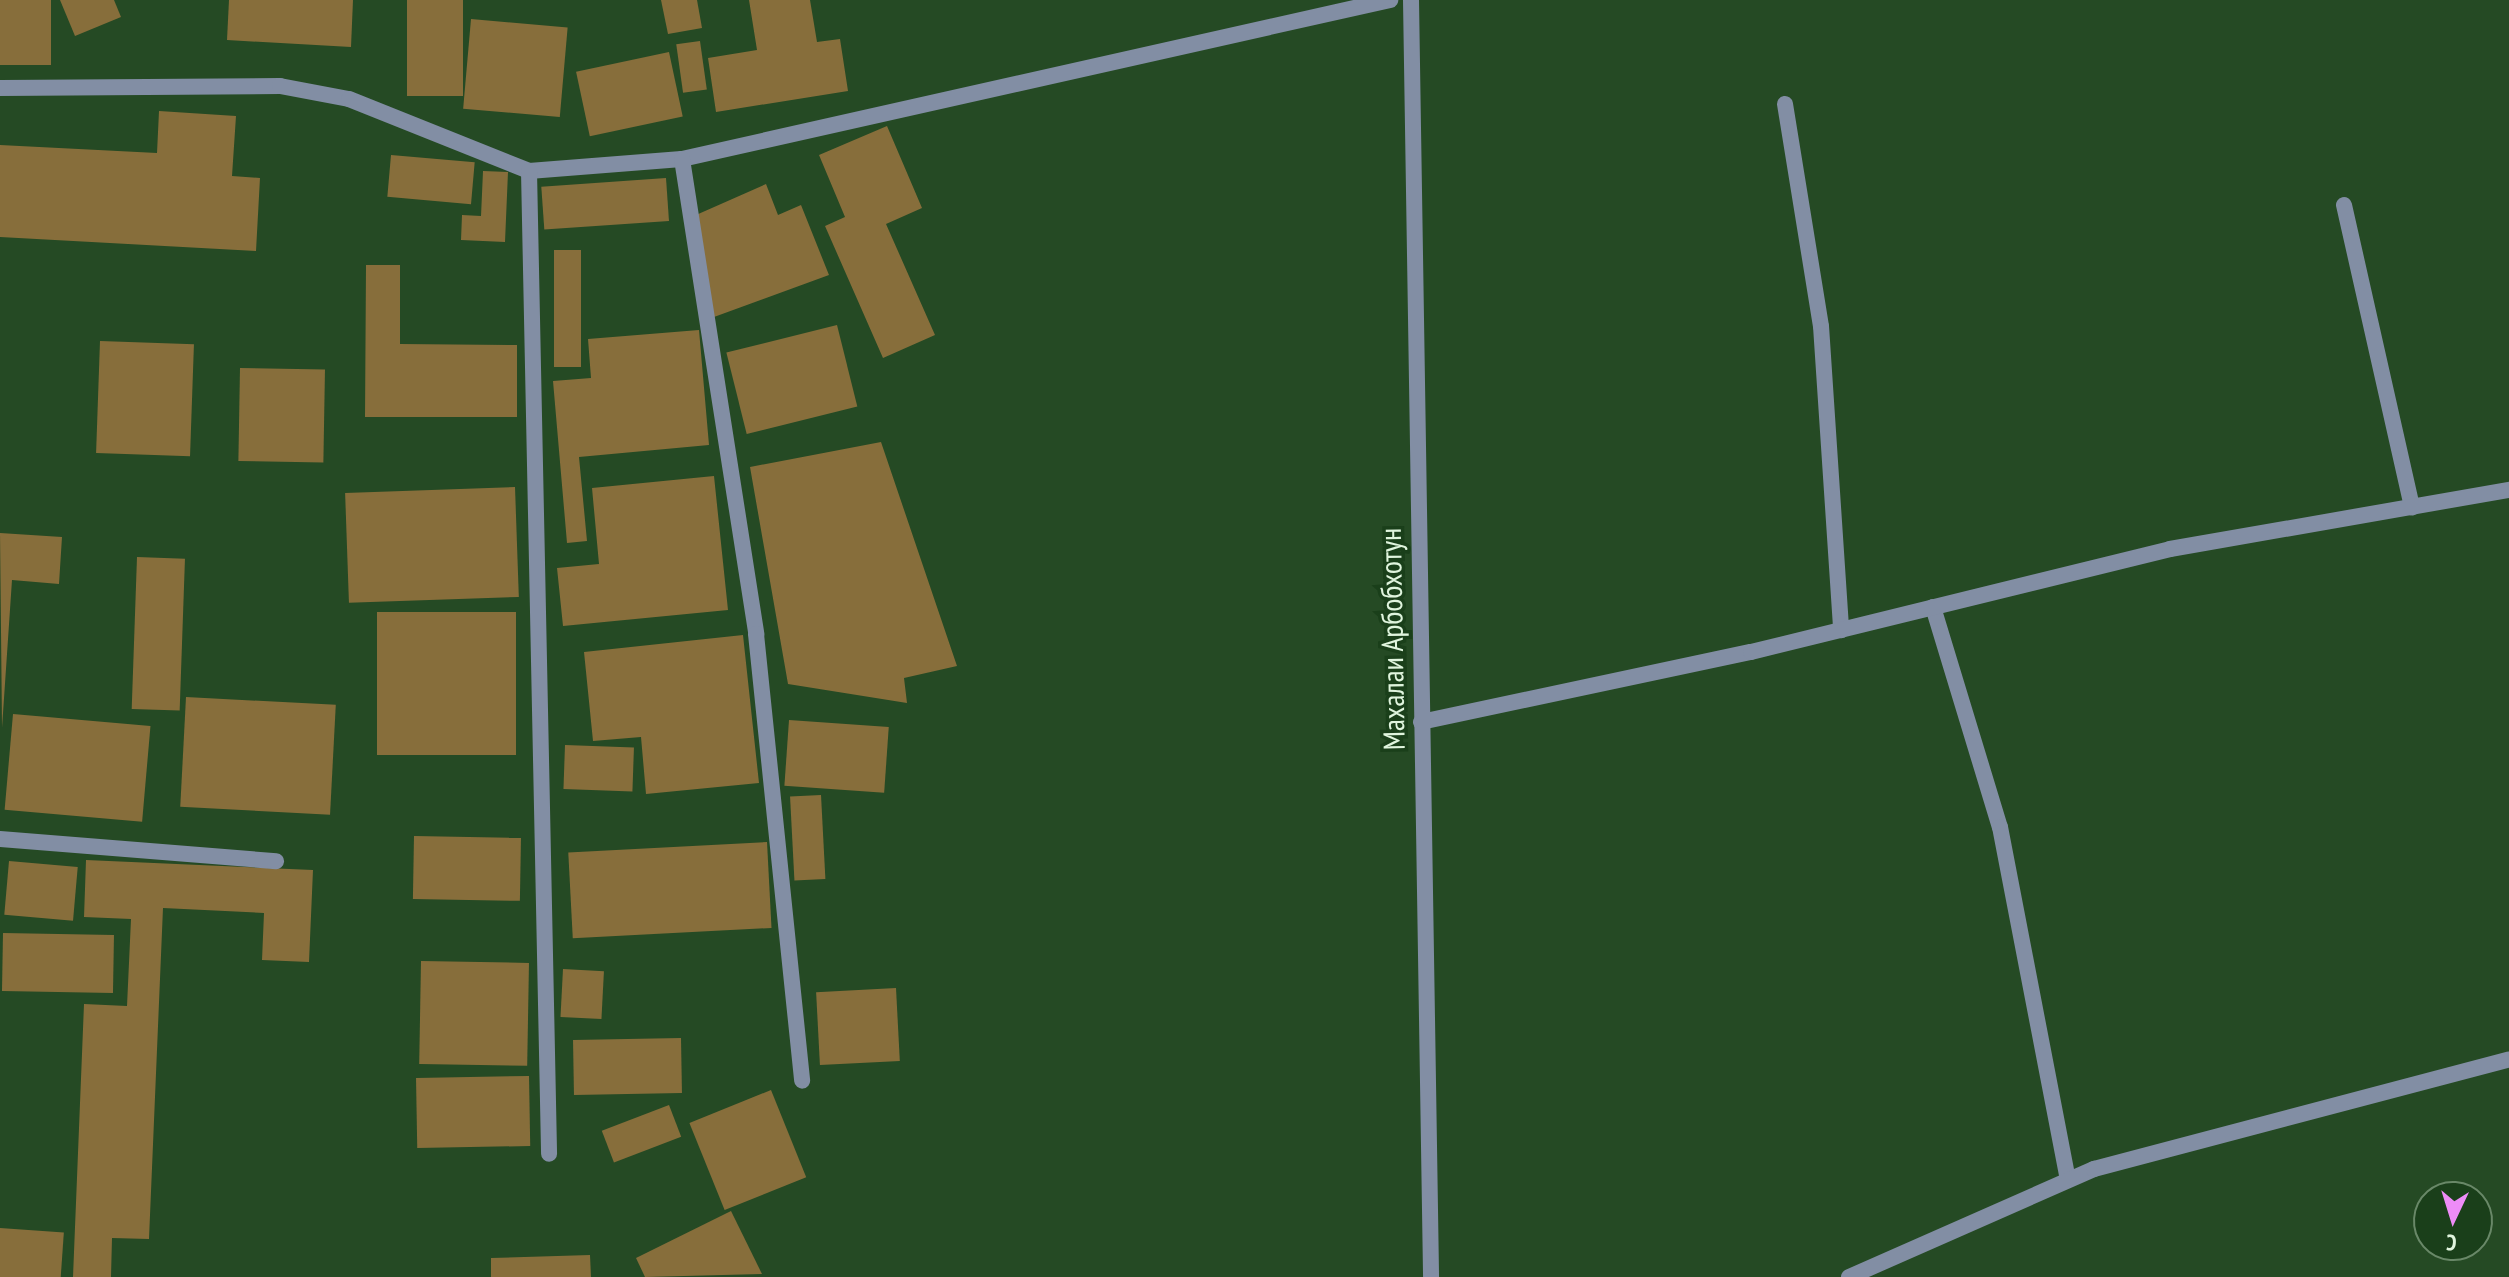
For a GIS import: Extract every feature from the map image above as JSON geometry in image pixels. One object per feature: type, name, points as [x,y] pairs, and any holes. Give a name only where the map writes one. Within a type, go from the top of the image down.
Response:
[{"type":"street","points":[[0,88],[280,86],[349,99],[529,171],[682,159],[1390,0]]},
{"type":"street","name":"Махалаи Арбобхотун","points":[[1411,0],[1431,1277]]},
{"type":"street","points":[[1785,104],[1821,326],[1841,630]]},
{"type":"street","points":[[682,159],[756,634],[802,1081]]},
{"type":"street","points":[[529,171],[549,1154]]},
{"type":"street","points":[[2344,205],[2412,507]]},
{"type":"street","points":[[1421,722],[1841,630],[2170,549],[2509,490]]},
{"type":"street","points":[[1933,607],[2000,827],[2068,1180]]},
{"type":"street","points":[[0,839],[276,861]]},
{"type":"street","points":[[1849,1277],[2068,1180],[2509,1059]]},
{"type":"building","points":[[0,0],[51,0],[51,65],[0,65]]},
{"type":"building","points":[[60,0],[114,0],[121,17],[75,36]]},
{"type":"building","points":[[229,0],[353,0],[351,47],[227,40]]},
{"type":"building","points":[[407,0],[463,0],[463,96],[407,96]]},
{"type":"building","points":[[661,0],[697,0],[702,28],[668,34]]},
{"type":"building","points":[[749,0],[810,0],[817,42],[840,39],[848,91],[716,112],[708,58],[757,50]]},
{"type":"building","points":[[471,19],[568,27],[560,117],[463,109]]},
{"type":"building","points":[[700,41],[707,90],[683,93],[676,44]]},
{"type":"building","points":[[669,52],[683,117],[590,136],[576,72]]},
{"type":"building","points":[[159,111],[236,116],[232,176],[260,178],[256,251],[0,237],[0,145],[157,153]]},
{"type":"building","points":[[887,126],[922,208],[886,224],[935,335],[883,358],[825,226],[845,217],[819,155]]},
{"type":"building","points":[[391,155],[475,162],[471,204],[387,197]]},
{"type":"building","points":[[483,171],[508,172],[505,242],[461,240],[462,215],[481,216]]},
{"type":"building","points":[[666,178],[669,221],[544,230],[541,187]]},
{"type":"building","points":[[766,184],[778,215],[801,205],[829,275],[714,317],[696,215]]},
{"type":"building","points":[[554,250],[581,250],[581,367],[554,367]]},
{"type":"building","points":[[366,265],[400,265],[400,344],[517,345],[517,417],[365,417]]},
{"type":"building","points":[[837,325],[857,407],[747,434],[726,353]]},
{"type":"building","points":[[699,330],[709,445],[579,457],[587,541],[567,543],[553,381],[591,378],[588,339]]},
{"type":"building","points":[[100,341],[194,344],[190,456],[96,453]]},
{"type":"building","points":[[240,368],[325,369],[323,462],[238,461]]},
{"type":"building","points":[[881,442],[957,666],[904,678],[907,703],[788,684],[750,467]]},
{"type":"building","points":[[714,476],[728,610],[563,626],[557,568],[599,564],[592,488]]},
{"type":"building","points":[[515,487],[519,597],[349,603],[345,493]]},
{"type":"building","points":[[0,533],[62,537],[59,584],[12,580],[2,728]]},
{"type":"building","points":[[137,557],[185,559],[180,711],[132,709]]},
{"type":"building","points":[[377,612],[516,612],[516,755],[377,755]]},
{"type":"building","points":[[743,635],[759,783],[646,794],[641,737],[593,741],[584,652]]},
{"type":"building","points":[[186,697],[336,705],[330,815],[180,807]]},
{"type":"building","points":[[13,714],[150,726],[142,822],[5,810]]},
{"type":"building","points":[[789,720],[889,727],[884,793],[784,786]]},
{"type":"building","points":[[565,745],[634,747],[632,791],[563,789]]},
{"type":"building","points":[[821,795],[825,879],[794,881],[790,797]]},
{"type":"building","points":[[414,836],[521,838],[520,901],[413,899]]},
{"type":"building","points":[[767,842],[772,928],[573,938],[568,852]]},
{"type":"building","points":[[86,860],[313,870],[309,962],[262,960],[264,913],[163,908],[149,1239],[112,1238],[111,1277],[73,1277],[84,1004],[127,1006],[131,919],[84,917]]},
{"type":"building","points":[[9,861],[78,867],[73,921],[4,915]]},
{"type":"building","points":[[3,933],[114,935],[113,993],[2,991]]},
{"type":"building","points":[[421,961],[529,963],[527,1066],[419,1064]]},
{"type":"building","points":[[563,969],[604,971],[601,1019],[560,1017]]},
{"type":"building","points":[[896,988],[900,1061],[820,1065],[816,992]]},
{"type":"building","points":[[681,1038],[682,1093],[574,1095],[573,1040]]},
{"type":"building","points":[[529,1076],[530,1146],[417,1148],[416,1078]]},
{"type":"building","points":[[771,1090],[806,1177],[725,1210],[689,1123]]},
{"type":"building","points":[[669,1105],[681,1137],[614,1163],[602,1131]]},
{"type":"building","points":[[731,1211],[762,1274],[645,1277],[636,1258]]},
{"type":"building","points":[[0,1228],[64,1232],[61,1277],[0,1277]]},
{"type":"building","points":[[590,1255],[591,1277],[491,1277],[491,1258]]}]
